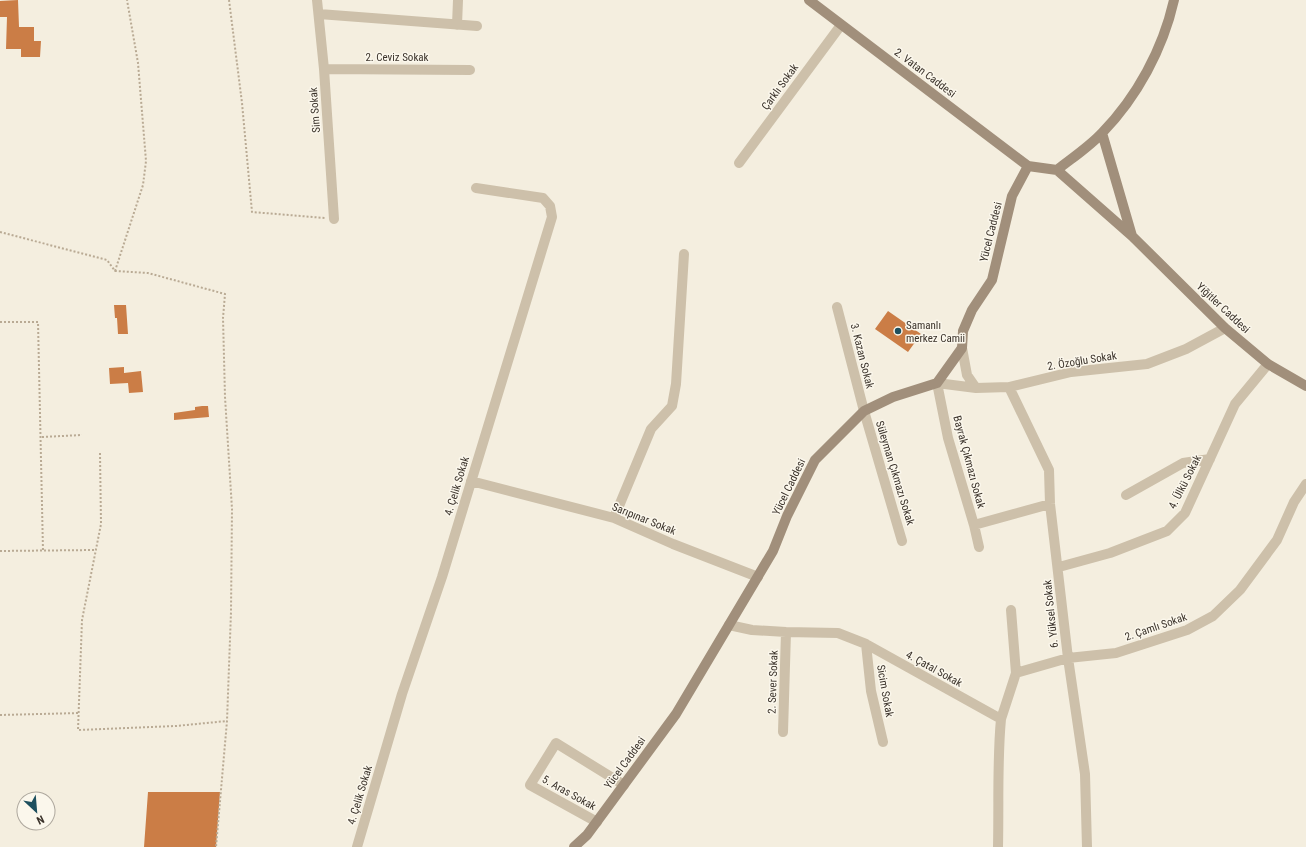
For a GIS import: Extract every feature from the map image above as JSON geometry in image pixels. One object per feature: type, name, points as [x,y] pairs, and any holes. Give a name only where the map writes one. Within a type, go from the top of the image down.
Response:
[{"type":"main road","name":"2. Vatan Caddesi","points":[[809,0],[1028,166]]},
{"type":"main road","points":[[1028,166],[1057,170],[1102,134],[1135,92],[1157,53],[1174,0]]},
{"type":"main road","name":"Yiğitler Caddesi","points":[[1102,134],[1132,236]]},
{"type":"main road","name":"Yücel Caddesi","points":[[574,847],[587,835],[597,822],[676,714],[773,552],[787,516],[815,460],[864,411],[893,397],[937,383],[962,348],[963,331],[972,310],[992,280],[1012,196],[1028,166]]},
{"type":"main road","name":"Yiğitler Caddesi","points":[[1057,170],[1132,236],[1225,328],[1268,364],[1306,386]]},
{"type":"street","name":"Sim Sokak","points":[[317,0],[324,69],[334,219]]},
{"type":"street","points":[[457,25],[458,0]]},
{"type":"street","points":[[319,14],[477,26]]},
{"type":"street","name":"Çarklı Sokak","points":[[739,163],[841,25]]},
{"type":"street","name":"2. Ceviz Sokak","points":[[324,69],[470,70]]},
{"type":"street","name":"4. Çelik Sokak","points":[[357,847],[402,694],[442,577],[552,217],[550,206],[543,198],[476,188]]},
{"type":"street","points":[[614,518],[651,429],[672,406],[676,384],[684,254]]},
{"type":"street","name":"3. Kazan Sokak","points":[[837,307],[864,411]]},
{"type":"street","name":"2. Özoğlu Sokak","points":[[937,383],[976,388],[1009,387],[1071,372],[1147,364],[1186,349],[1225,328]]},
{"type":"street","points":[[962,348],[967,374],[976,388]]},
{"type":"street","name":"4. Ülkü Sokak","points":[[1059,566],[1110,553],[1167,531],[1185,513],[1235,404],[1268,364]]},
{"type":"street","name":"Bayrak Çıkmazı Sokak","points":[[937,383],[948,438],[974,525],[979,547]]},
{"type":"street","name":"6. Yüksel Sokak","points":[[1009,387],[1048,470],[1050,504],[1059,566],[1068,658],[1085,774],[1087,847]]},
{"type":"street","name":"Süleyman Çıkmazı Sokak","points":[[864,411],[902,541]]},
{"type":"street","points":[[1126,494],[1183,463],[1210,459]]},
{"type":"street","name":"Sarıpınar Sokak","points":[[471,481],[614,518],[673,544],[758,577]]},
{"type":"street","name":"2. Çamlı Sokak","points":[[1016,673],[1068,658],[1116,653],[1187,630],[1213,616],[1240,590],[1277,540],[1294,502],[1306,484]]},
{"type":"street","points":[[974,525],[1050,504]]},
{"type":"street","points":[[998,847],[1000,788],[998,753],[1001,718],[1016,673],[1011,610]]},
{"type":"street","name":"4. Çatal Sokak","points":[[729,625],[752,630],[838,633],[866,644],[1001,718]]},
{"type":"street","name":"2. Sever Sokak","points":[[783,732],[786,632]]},
{"type":"street","name":"Sicim Sokak","points":[[866,644],[871,691],[883,742]]},
{"type":"street","name":"5. Aras Sokak","points":[[597,822],[530,785],[556,743],[624,785]]},
{"type":"path","points":[[115,271],[143,185],[146,161],[138,63],[127,0]]},
{"type":"path","points":[[229,0],[242,103],[252,212],[334,219]]},
{"type":"path","points":[[0,232],[107,260],[115,271]]},
{"type":"path","points":[[115,271],[148,273],[225,294],[223,318],[225,397],[232,509],[232,612],[227,721],[216,847]]},
{"type":"path","points":[[0,322],[38,322],[42,437],[43,552]]},
{"type":"path","points":[[42,437],[82,435]]},
{"type":"path","points":[[100,453],[102,524],[95,550],[82,620],[78,730],[176,726],[227,721]]},
{"type":"path","points":[[0,551],[43,552],[95,550]]},
{"type":"path","points":[[0,715],[79,713]]},
{"type":"building","points":[[18,0],[19,27],[34,27],[34,41],[41,41],[40,57],[21,57],[21,49],[6,49],[7,17],[0,17],[0,1]]},
{"type":"building","points":[[114,305],[126,305],[128,334],[118,334]]},
{"type":"building","name":"Samanlı merkez Camii","points":[[888,311],[921,334],[908,352],[875,329]]},
{"type":"building","points":[[124,367],[124,373],[141,371],[143,392],[129,393],[128,383],[110,384],[109,368]]},
{"type":"building","points":[[208,406],[209,417],[174,420],[174,413],[195,410],[195,407]]},
{"type":"building","points":[[148,792],[220,792],[216,847],[144,847]]},
{"type":"place","name":"Samanlı merkez Camii","points":[[898,331]]}]
